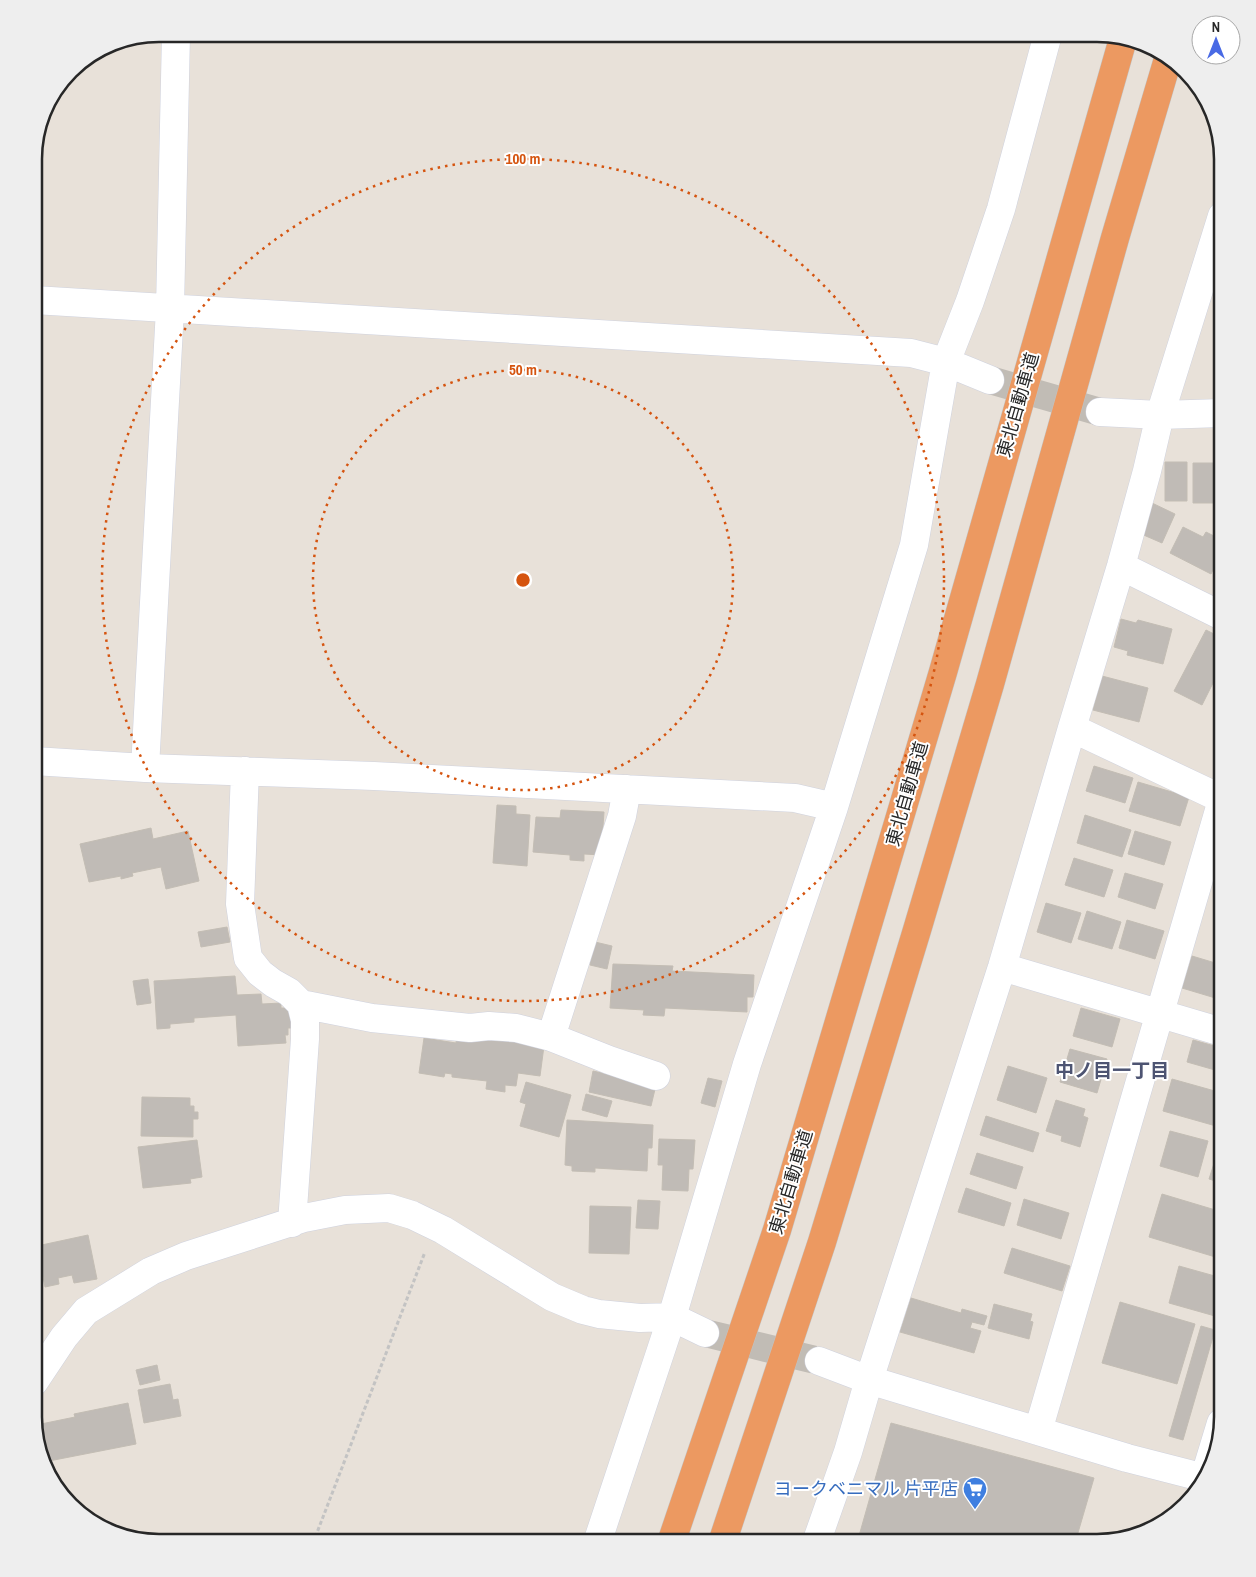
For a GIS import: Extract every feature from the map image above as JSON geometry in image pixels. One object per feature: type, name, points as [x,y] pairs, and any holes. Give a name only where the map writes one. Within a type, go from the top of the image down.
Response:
[{"type":"highway","name":"東北自動車道","points":[[674,1534],[785,1202],[945,662],[1120,45]]},
{"type":"highway","points":[[725,1534],[822,1242],[917,930],[990,684],[1115,238],[1166,66]]},
{"type":"street","points":[[145,768],[170,309],[176,42]]},
{"type":"street","points":[[600,1534],[672,1317],[747,1064],[834,807],[914,545],[946,362],[970,301],[1001,209],[1046,43]]},
{"type":"street","points":[[819,1534],[848,1452],[869,1380],[1002,967],[1121,566],[1160,415],[1214,242]]},
{"type":"street","points":[[43,301],[910,353],[946,362],[990,380]]},
{"type":"street","points":[[1100,412],[1160,415],[1214,413]]},
{"type":"street","points":[[1121,566],[1214,612]]},
{"type":"street","points":[[1072,728],[1214,796]]},
{"type":"street","points":[[43,762],[145,768],[374,776],[795,798],[834,807]]},
{"type":"street","points":[[245,771],[240,904],[248,958],[260,973],[273,983],[289,992],[302,1004],[372,1018],[470,1028],[490,1026],[516,1028],[551,1037],[656,1076]]},
{"type":"street","points":[[551,1037],[622,816],[627,789]]},
{"type":"street","points":[[1038,1431],[1214,828]]},
{"type":"street","points":[[1002,967],[1214,1030]]},
{"type":"street","points":[[292,1223],[305,1039],[305,1020],[302,1004]]},
{"type":"street","points":[[42,1370],[72,1326],[86,1311],[152,1271],[186,1256],[304,1218],[345,1210],[389,1208],[412,1215],[435,1226],[552,1297],[583,1310],[598,1314],[640,1318],[672,1317],[705,1333]]},
{"type":"street","points":[[819,1361],[869,1380],[1127,1458],[1197,1476]]},
{"type":"path","points":[[316,1534],[435,1226]]},
{"type":"building","points":[[1165,462],[1187,462],[1187,501],[1165,501]]},
{"type":"building","points":[[1193,463],[1214,463],[1214,503],[1193,503]]},
{"type":"building","points":[[1152,503],[1175,514],[1162,543],[1139,533]]},
{"type":"building","points":[[1183,527],[1203,537],[1206,532],[1214,536],[1214,568],[1211,574],[1170,553]]},
{"type":"building","points":[[1121,619],[1136,623],[1138,620],[1172,629],[1163,664],[1127,655],[1128,651],[1114,647]]},
{"type":"building","points":[[1206,630],[1214,634],[1214,681],[1202,705],[1174,691]]},
{"type":"building","points":[[1102,676],[1148,688],[1139,722],[1093,710]]},
{"type":"building","points":[[1094,766],[1133,778],[1125,803],[1086,791]]},
{"type":"building","points":[[1138,782],[1189,797],[1180,826],[1129,811]]},
{"type":"building","points":[[497,805],[516,806],[516,814],[530,815],[527,866],[493,863]]},
{"type":"building","points":[[561,810],[604,812],[601,855],[584,854],[584,861],[570,860],[570,855],[533,852],[536,817],[560,818]]},
{"type":"building","points":[[1085,815],[1131,830],[1122,857],[1077,843]]},
{"type":"building","points":[[151,828],[153,839],[188,831],[199,881],[166,889],[161,867],[132,873],[133,876],[121,879],[121,876],[89,882],[80,844]]},
{"type":"building","points":[[1135,831],[1171,842],[1164,865],[1128,854]]},
{"type":"building","points":[[1074,858],[1113,870],[1104,897],[1065,885]]},
{"type":"building","points":[[1125,873],[1163,884],[1155,909],[1118,897]]},
{"type":"building","points":[[1046,903],[1081,913],[1071,943],[1037,932]]},
{"type":"building","points":[[1087,911],[1121,922],[1112,949],[1078,939]]},
{"type":"building","points":[[1127,920],[1164,931],[1155,959],[1119,948]]},
{"type":"building","points":[[227,927],[230,942],[201,947],[198,932]]},
{"type":"building","points":[[595,942],[612,946],[607,969],[590,965]]},
{"type":"building","points":[[1192,956],[1214,963],[1214,998],[1182,988]]},
{"type":"building","points":[[613,964],[673,966],[672,971],[754,975],[753,997],[747,997],[747,1012],[665,1008],[664,1016],[643,1015],[644,1010],[610,1008]]},
{"type":"building","points":[[235,976],[237,995],[261,994],[262,1004],[281,1003],[281,1008],[291,1008],[292,1028],[288,1028],[288,1035],[285,1035],[286,1043],[238,1046],[236,1015],[194,1018],[194,1022],[170,1024],[170,1028],[157,1029],[154,981]]},
{"type":"building","points":[[148,979],[151,1003],[137,1005],[133,981]]},
{"type":"building","points":[[1081,1008],[1120,1019],[1112,1047],[1073,1036]]},
{"type":"building","points":[[457,1034],[521,1040],[544,1046],[540,1076],[518,1073],[516,1086],[505,1085],[505,1092],[486,1089],[487,1081],[452,1077],[452,1074],[445,1073],[444,1077],[419,1073],[424,1038],[456,1043]]},
{"type":"building","points":[[1193,1040],[1214,1046],[1214,1070],[1187,1062]]},
{"type":"building","points":[[1070,1049],[1107,1059],[1097,1093],[1060,1082]]},
{"type":"building","points":[[1008,1066],[1047,1078],[1036,1113],[997,1100]]},
{"type":"building","points":[[593,1071],[656,1085],[651,1106],[589,1092]]},
{"type":"building","points":[[708,1078],[722,1081],[715,1107],[701,1103]]},
{"type":"building","points":[[1172,1079],[1214,1091],[1214,1125],[1163,1111]]},
{"type":"building","points":[[526,1082],[571,1095],[559,1137],[520,1126],[526,1104],[520,1102]]},
{"type":"building","points":[[586,1094],[612,1101],[607,1117],[582,1110]]},
{"type":"building","points":[[142,1097],[190,1098],[190,1106],[194,1106],[194,1112],[198,1112],[198,1119],[193,1119],[193,1137],[141,1136]]},
{"type":"building","points":[[1056,1100],[1085,1109],[1083,1116],[1088,1118],[1080,1147],[1061,1141],[1062,1136],[1046,1131]]},
{"type":"building","points":[[986,1116],[1039,1133],[1033,1152],[980,1135]]},
{"type":"building","points":[[567,1120],[653,1125],[652,1148],[648,1148],[647,1171],[595,1168],[595,1172],[572,1171],[572,1166],[565,1165]]},
{"type":"building","points":[[1170,1131],[1208,1141],[1198,1177],[1160,1166]]},
{"type":"building","points":[[659,1139],[695,1140],[693,1169],[689,1169],[688,1191],[662,1190],[663,1165],[658,1165]]},
{"type":"building","points":[[197,1140],[202,1177],[190,1179],[191,1183],[143,1188],[138,1147]]},
{"type":"building","points":[[977,1153],[1023,1167],[1016,1189],[970,1174]]},
{"type":"building","points":[[1214,1163],[1214,1181],[1209,1179]]},
{"type":"building","points":[[966,1188],[1011,1203],[1004,1226],[958,1212]]},
{"type":"building","points":[[1162,1194],[1214,1210],[1214,1257],[1149,1237]]},
{"type":"building","points":[[1024,1199],[1069,1213],[1061,1239],[1017,1225]]},
{"type":"building","points":[[638,1200],[660,1201],[658,1229],[636,1228]]},
{"type":"building","points":[[590,1206],[631,1207],[629,1254],[589,1253]]},
{"type":"building","points":[[88,1235],[97,1279],[74,1283],[72,1275],[58,1278],[59,1284],[45,1287],[42,1272],[42,1245]]},
{"type":"building","points":[[1012,1248],[1070,1266],[1062,1291],[1004,1273]]},
{"type":"building","points":[[1179,1266],[1214,1276],[1214,1316],[1169,1303]]},
{"type":"building","points":[[911,1298],[961,1313],[962,1309],[987,1316],[984,1325],[972,1322],[970,1328],[981,1331],[974,1353],[900,1332]]},
{"type":"building","points":[[1120,1302],[1195,1324],[1177,1384],[1102,1363]]},
{"type":"building","points":[[994,1304],[1032,1314],[1030,1321],[1033,1322],[1029,1339],[988,1328]]},
{"type":"building","points":[[1201,1326],[1214,1330],[1183,1440],[1169,1436]]},
{"type":"building","points":[[157,1365],[160,1380],[140,1385],[136,1370]]},
{"type":"building","points":[[170,1384],[173,1400],[178,1399],[181,1416],[144,1423],[138,1390]]},
{"type":"building","points":[[128,1403],[136,1444],[51,1461],[45,1440],[43,1424],[75,1417],[74,1414]]},
{"type":"building","name":"ヨークベニマル 片平店","points":[[891,1423],[1094,1478],[1078,1534],[860,1534]]},
{"type":"tunnel","points":[[990,380],[1100,412]]},
{"type":"tunnel","points":[[705,1333],[819,1361]]},
{"type":"place","name":"ヨークベニマル 片平店","points":[[975,1510]]},
{"type":"district","name":"中ノ目一丁目","points":[[1112,1070]]}]
